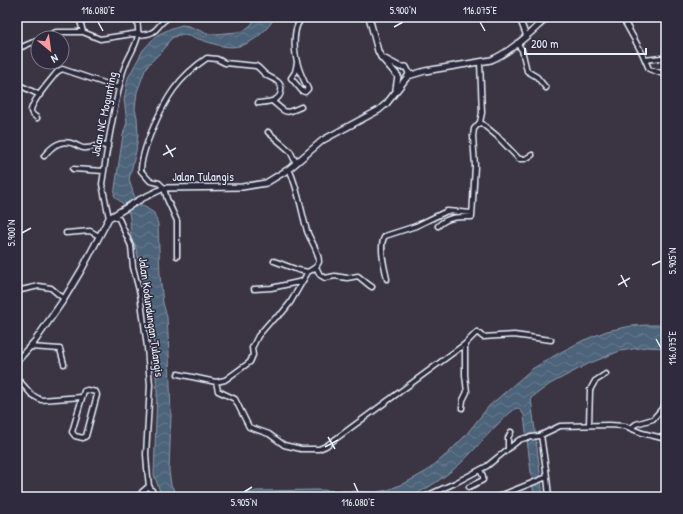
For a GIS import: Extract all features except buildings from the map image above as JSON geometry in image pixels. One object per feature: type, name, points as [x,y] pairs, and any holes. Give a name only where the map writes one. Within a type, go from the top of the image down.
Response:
[{"type":"main road","points":[[369,17],[377,47],[382,57],[403,79],[425,71],[496,58],[517,43],[548,17]]},
{"type":"main road","points":[[382,57],[400,68],[404,67],[408,70],[425,71]]},
{"type":"main road","points":[[398,75],[397,70],[400,68]]},
{"type":"main road","points":[[408,70],[408,77]]},
{"type":"main road","name":"Jalan Tulangis","points":[[396,90],[398,75]]},
{"type":"main road","name":"Jalan Tulangis","points":[[17,361],[30,347],[64,299],[111,217],[141,199],[164,188],[242,187],[256,186],[266,183],[289,169],[323,140],[379,110],[387,103],[408,77]]},
{"type":"street","points":[[79,17],[83,32]]},
{"type":"street","points":[[136,17],[139,34]]},
{"type":"street","points":[[70,32],[83,32],[100,39],[139,34],[147,35],[155,32],[169,17]]},
{"type":"street","points":[[297,63],[308,89],[305,92],[302,91],[291,78],[295,72],[297,63],[295,41],[296,26],[302,18],[305,17]]},
{"type":"street","points":[[519,17],[526,35]]},
{"type":"street","points":[[622,17],[649,69],[666,75]]},
{"type":"street","name":"Jalan NC Mogunting","points":[[111,217],[102,184],[119,88],[125,66],[139,34]]},
{"type":"street","points":[[17,49],[30,43]]},
{"type":"street","points":[[517,43],[523,52],[527,71],[537,77],[546,88]]},
{"type":"street","points":[[177,256],[177,221],[167,199],[164,188],[162,184],[150,181],[141,171],[141,164],[152,131],[174,89],[207,58],[217,59],[225,63],[259,67],[263,73],[280,84],[281,93],[277,99],[258,103]]},
{"type":"street","points":[[645,60],[661,58],[666,60]]},
{"type":"street","points":[[438,226],[443,221],[448,219],[456,217],[472,217],[474,166],[473,136],[474,129],[480,122],[482,114],[480,62]]},
{"type":"street","points":[[37,118],[31,110],[57,72],[62,69],[119,88]]},
{"type":"street","points":[[295,72],[301,72]]},
{"type":"street","points":[[17,84],[40,95]]},
{"type":"street","points":[[272,101],[288,113],[301,107]]},
{"type":"street","points":[[480,122],[497,136],[519,159],[524,160],[532,155]]},
{"type":"street","points":[[268,132],[290,151],[296,163]]},
{"type":"street","points":[[44,156],[53,146],[68,142],[81,148],[88,148],[99,144],[108,147]]},
{"type":"street","points":[[73,169],[104,171]]},
{"type":"street","points":[[178,374],[216,382],[225,380],[250,362],[253,355],[252,348],[256,339],[270,322],[282,313],[290,303],[308,272],[316,267],[319,262],[318,254],[308,232],[295,183],[289,169]]},
{"type":"street","points":[[387,279],[383,260],[382,240],[385,236],[416,226],[447,211],[472,213]]},
{"type":"street","name":"Jalan Kodundungan Tulangis","points":[[111,217],[119,219],[131,246],[133,267],[140,294],[150,385],[146,454],[149,486],[156,497]]},
{"type":"street","points":[[66,233],[90,230],[99,236]]},
{"type":"street","points":[[274,261],[308,272]]},
{"type":"street","points":[[316,267],[320,275],[325,278],[335,276],[348,278],[358,276],[372,287]]},
{"type":"street","points":[[254,289],[271,288],[303,281]]},
{"type":"street","points":[[21,290],[39,286],[51,288],[64,299]]},
{"type":"street","points":[[216,382],[218,390],[236,400],[249,426],[269,434],[284,445],[301,449],[319,449],[326,446],[465,344],[477,332],[483,337],[514,335],[551,340]]},
{"type":"street","points":[[462,408],[463,400],[467,392],[465,375],[465,344]]},
{"type":"street","points":[[30,347],[60,349],[64,364]]},
{"type":"street","points":[[588,425],[590,390],[595,381],[606,374]]},
{"type":"street","points":[[17,378],[32,395],[41,400],[82,397]]},
{"type":"street","points":[[85,390],[97,394],[86,436],[83,438],[75,436],[72,432],[82,397],[85,390]]},
{"type":"street","points":[[631,428],[636,424],[653,419],[666,404]]},
{"type":"street","points":[[424,497],[455,483],[494,462],[514,444],[525,438],[540,435],[560,426],[620,425],[642,433],[666,439]]},
{"type":"street","points":[[508,449],[508,438],[511,432]]},
{"type":"street","points":[[540,435],[545,478],[549,497]]},
{"type":"street","points":[[469,487],[483,480],[480,470]]},
{"type":"street","points":[[497,497],[545,478]]},
{"type":"street","points":[[139,497],[149,486]]},
{"type":"water","points":[[256,17],[274,17],[261,34],[241,46],[223,46],[184,35],[178,35],[172,38],[145,70],[137,92],[135,109],[138,135],[129,180],[136,201],[154,213],[158,224],[160,276],[163,303],[167,317],[169,353],[171,416],[169,471],[171,485],[179,497],[163,497],[154,475],[157,392],[153,333],[140,265],[135,244],[131,240],[130,236],[129,214],[125,206],[114,195],[123,135],[127,122],[124,100],[128,78],[143,50],[157,35],[182,25],[189,26],[208,34],[243,31],[251,25]]},
{"type":"water","points":[[666,325],[666,348],[646,347],[620,351],[588,364],[550,384],[531,398],[543,497],[534,497],[524,415],[519,409],[516,408],[501,421],[461,463],[430,486],[410,497],[230,497],[257,491],[318,490],[375,492],[388,490],[427,471],[465,436],[489,406],[532,369],[584,340],[607,331],[631,326]]}]
